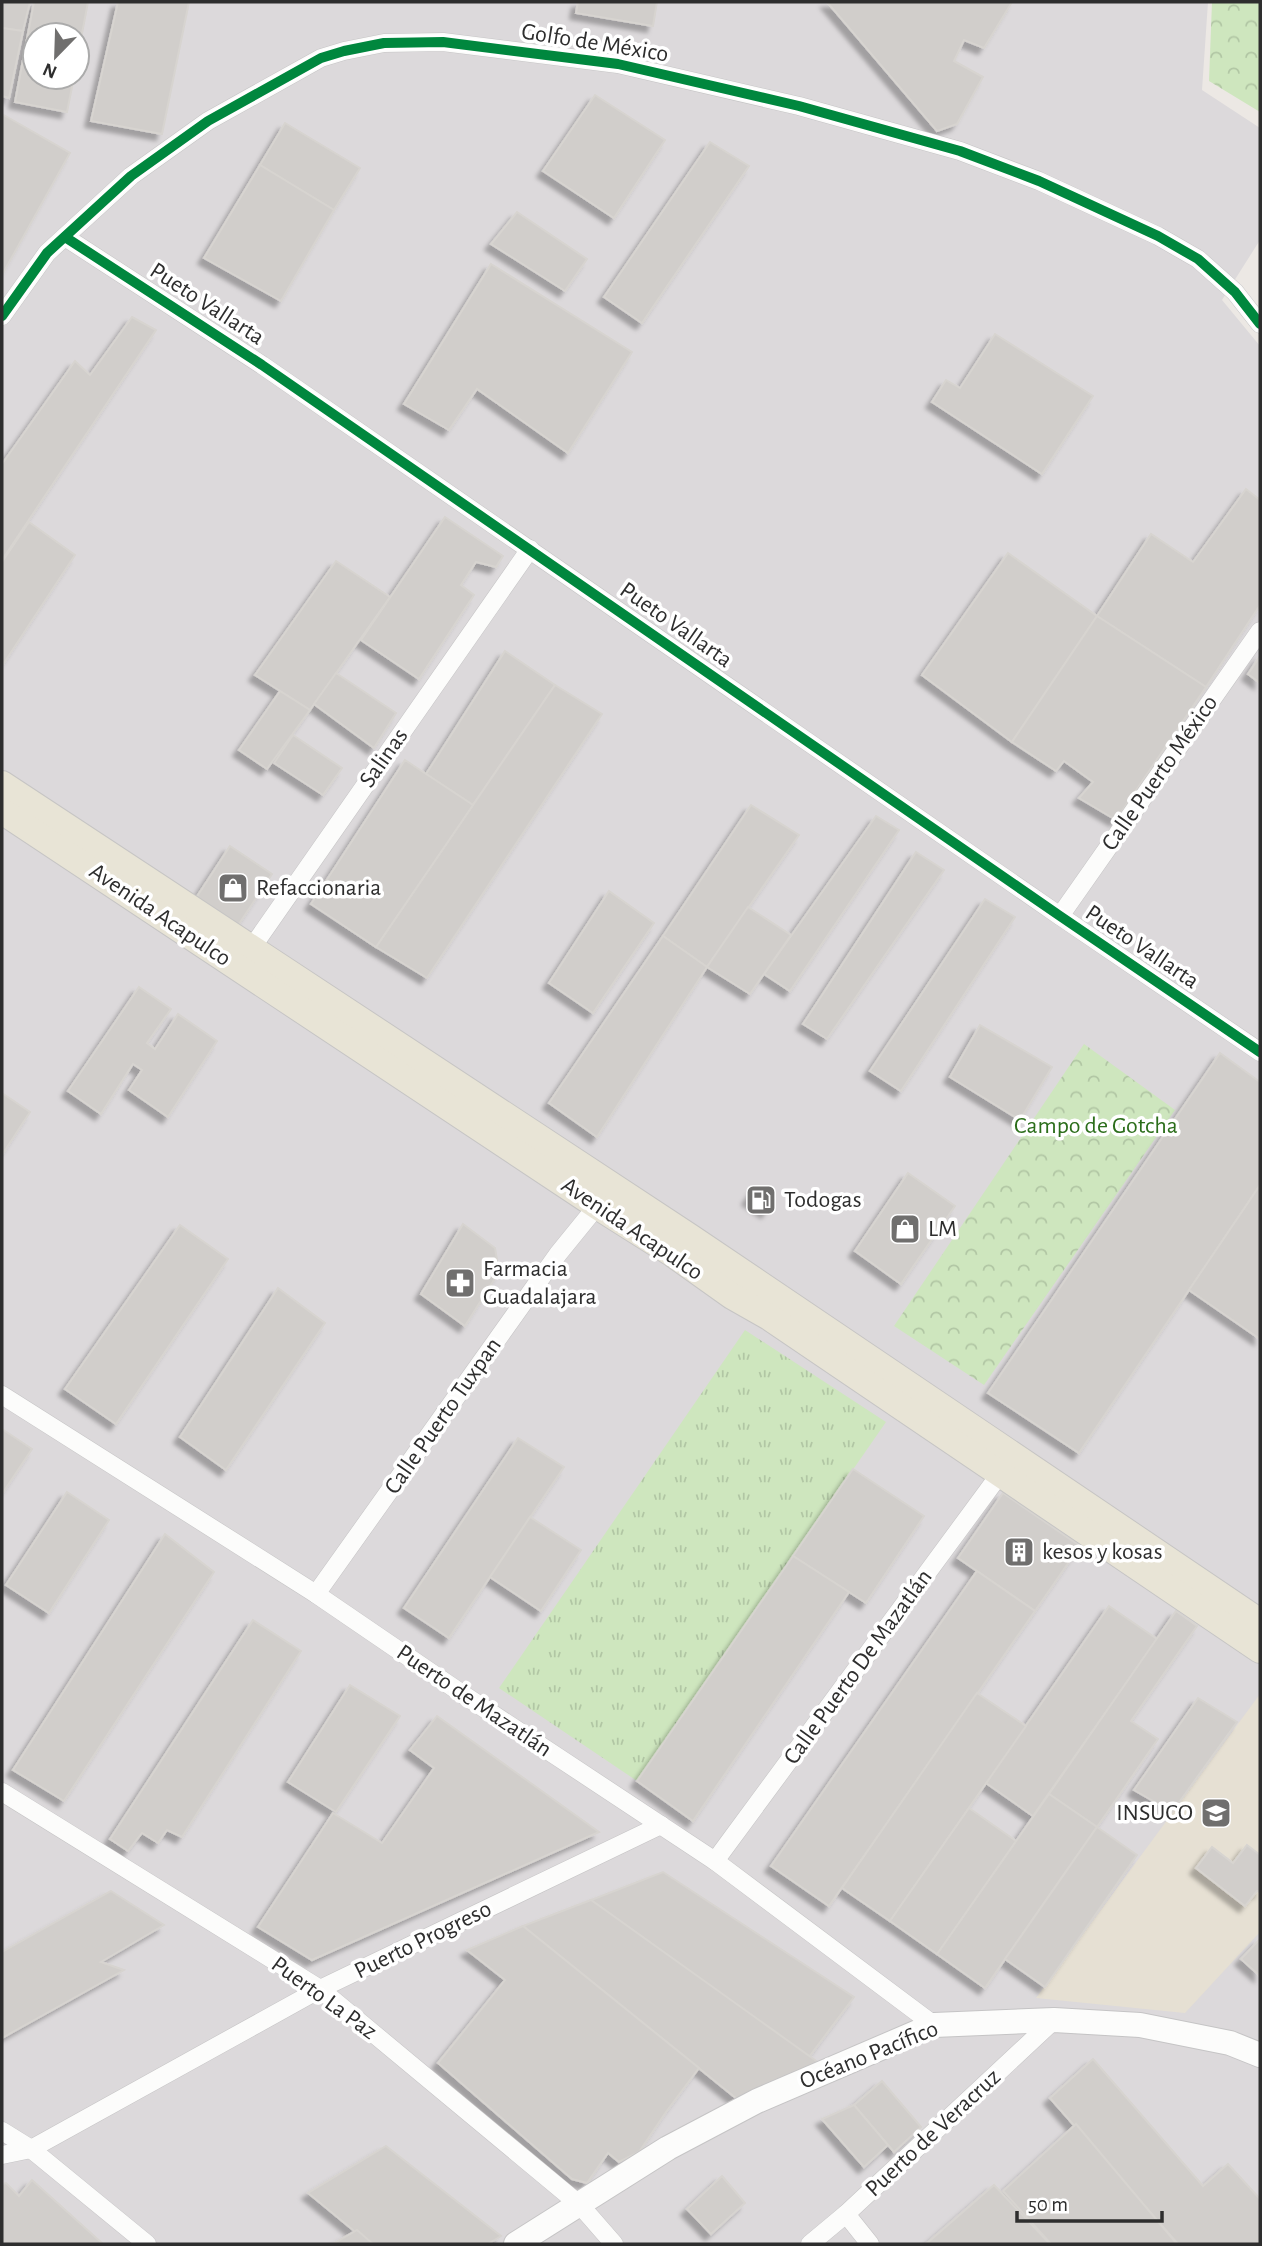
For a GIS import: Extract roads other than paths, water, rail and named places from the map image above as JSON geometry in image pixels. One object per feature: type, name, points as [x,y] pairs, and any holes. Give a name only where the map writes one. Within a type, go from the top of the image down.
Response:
[{"type":"main road","name":"Avenida Acapulco","points":[[2,784],[597,1206],[779,1324],[1260,1650]]},
{"type":"main road","name":"Avenida Acapulco","points":[[2,811],[245,958],[701,1244],[1260,1622]]},
{"type":"street","name":"Golfo de México","points":[[2,316],[47,253],[131,176],[208,121],[321,58],[384,43],[443,42],[618,64],[799,106],[960,151],[1039,181],[1158,236],[1198,260],[1235,292],[1260,324]]},
{"type":"street","name":"Pueto Vallarta","points":[[65,237],[262,365],[1260,1052]]},
{"type":"street","name":"Salinas","points":[[245,958],[530,550]]},
{"type":"street","name":"Calle Puerto México","points":[[1060,916],[1260,631]]},
{"type":"street","name":"Calle Puerto Tuxpan","points":[[316,1594],[558,1254],[597,1206]]},
{"type":"street","name":"Puerto de Mazatlán","points":[[2,1395],[316,1594],[715,1861],[934,2025]]},
{"type":"street","name":"Calle Puerto De Mazatlán","points":[[715,1861],[1000,1474]]},
{"type":"street","name":"Puerto La Paz","points":[[2,1792],[320,1989],[580,2205],[614,2244]]},
{"type":"street","name":"Puerto Progreso","points":[[2,2155],[31,2148],[320,1989],[661,1825]]},
{"type":"street","name":"Océano Pacífico","points":[[516,2244],[668,2148],[757,2101],[934,2025],[1054,2020],[1140,2025],[1230,2043],[1260,2055]]},
{"type":"street","name":"Puerto de Veracruz","points":[[810,2244],[846,2214],[1054,2020]]},
{"type":"street","points":[[2,2131],[31,2148],[147,2244]]},
{"type":"street","points":[[846,2214],[870,2244]]},
{"type":"place","name":"Refaccionaria","points":[[233,888]]},
{"type":"place","name":"Todogas","points":[[761,1200]]},
{"type":"place","name":"LM","points":[[905,1229]]},
{"type":"place","name":"Farmacia Guadalajara","points":[[460,1283]]},
{"type":"place","name":"kesos y kosas","points":[[1019,1552]]},
{"type":"place","name":"INSUCO","points":[[1216,1813]]},
{"type":"park label","name":"Campo de Gotcha","points":[[1096,1126]]}]
